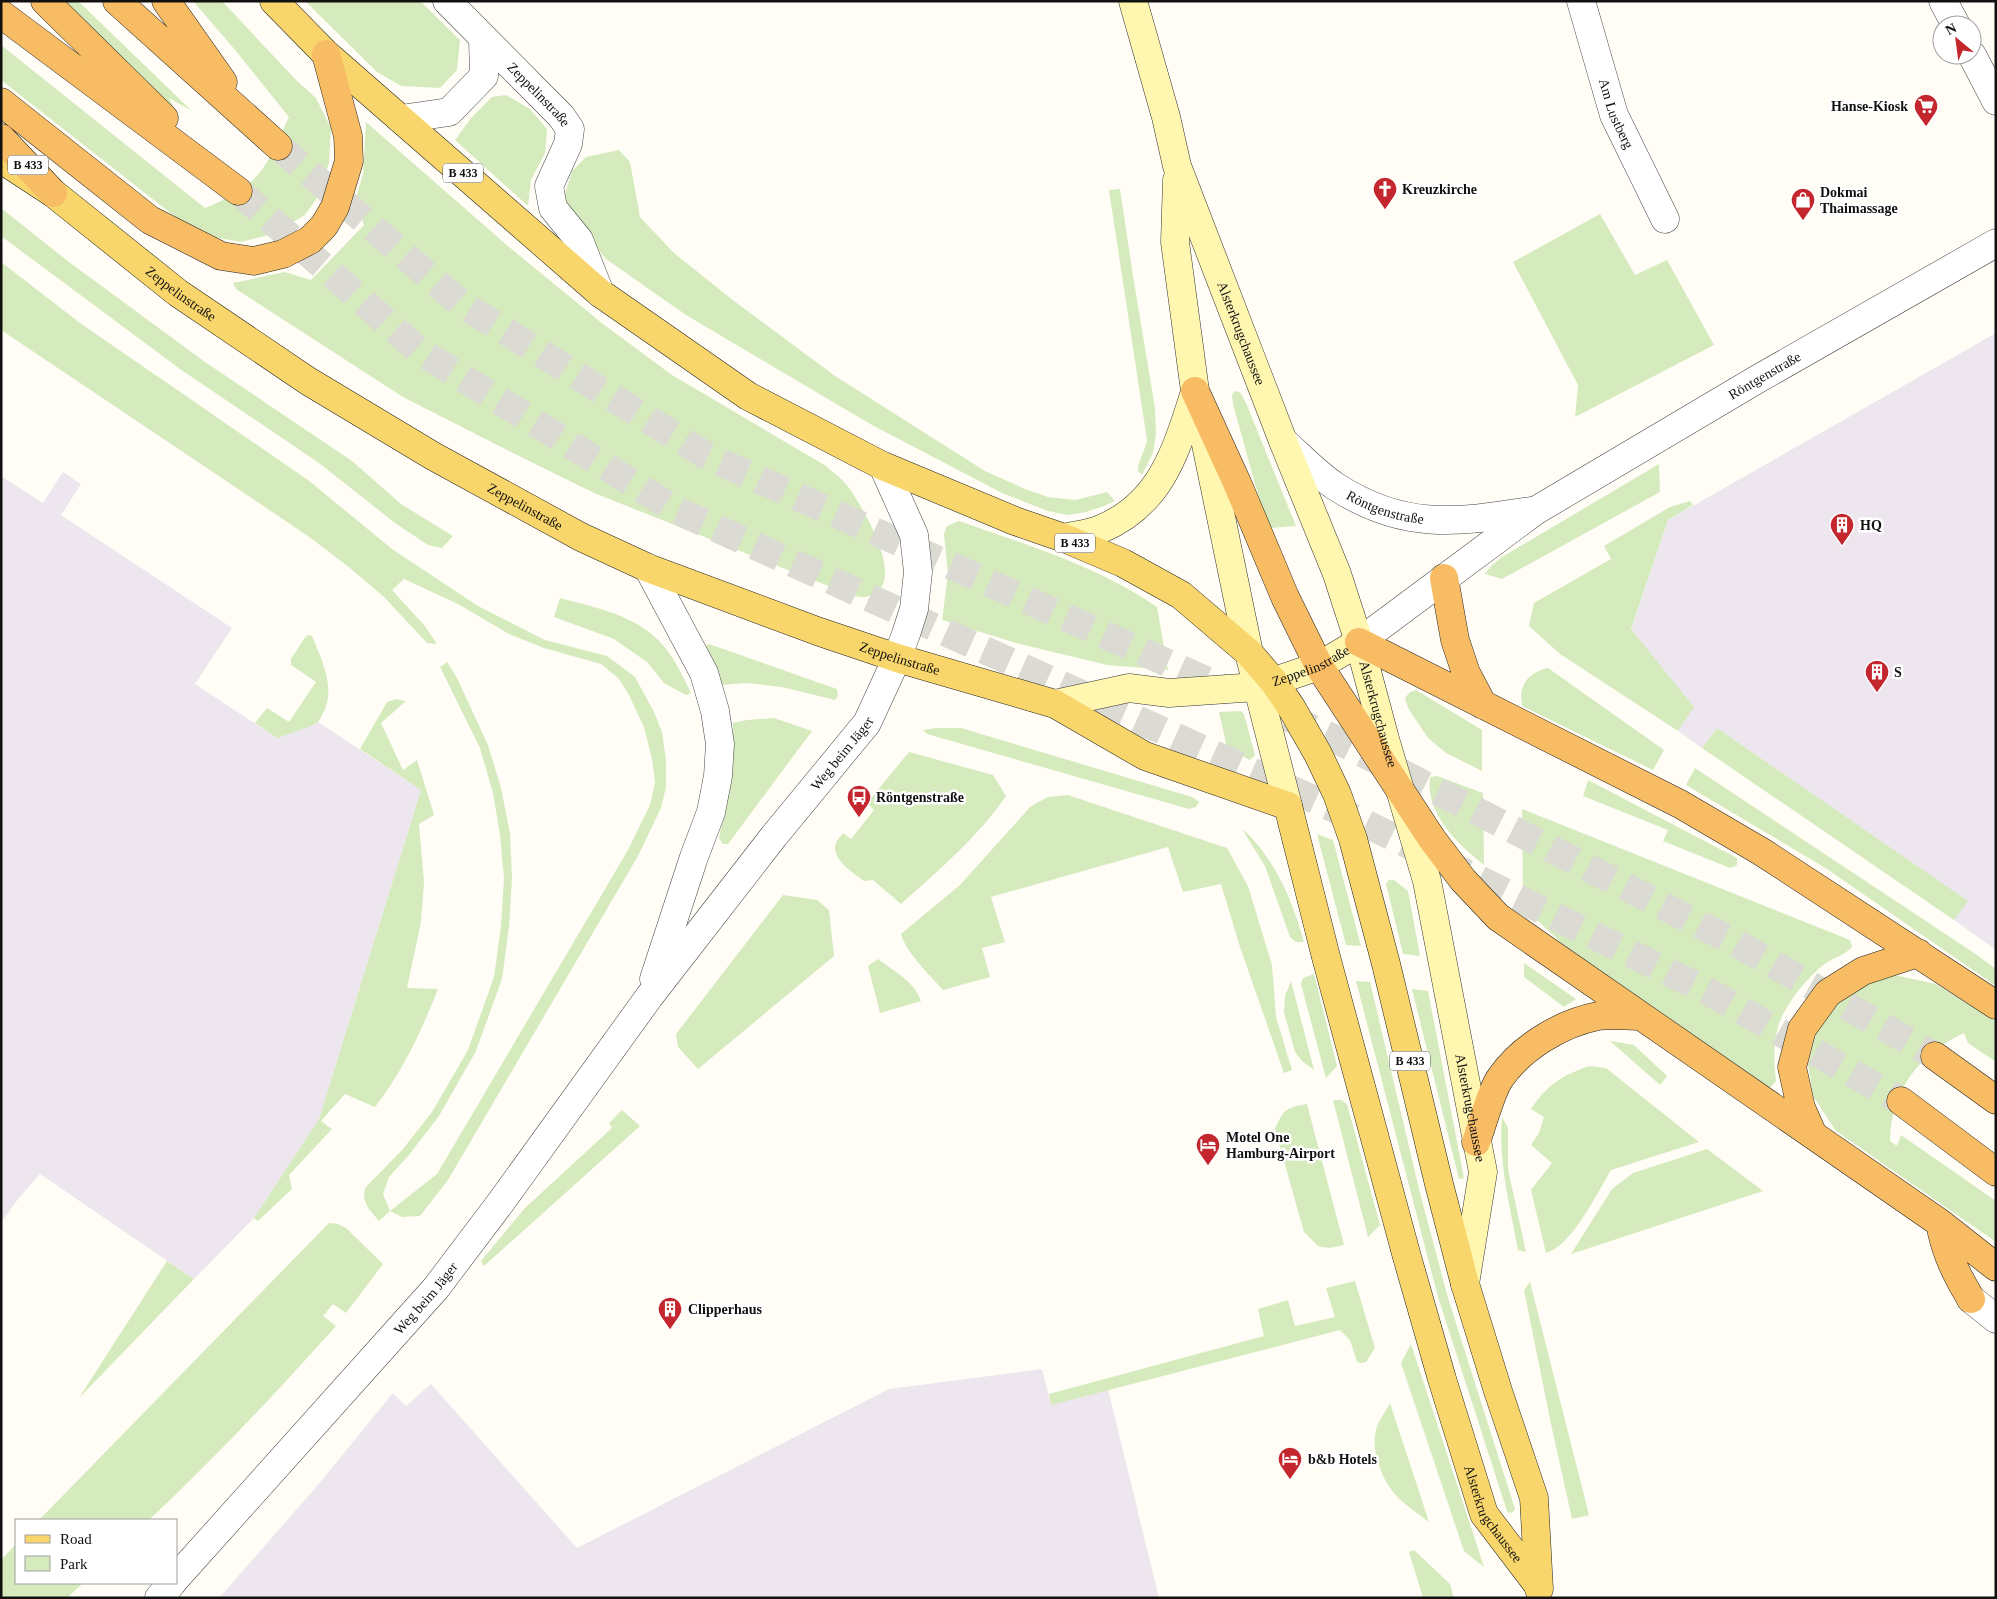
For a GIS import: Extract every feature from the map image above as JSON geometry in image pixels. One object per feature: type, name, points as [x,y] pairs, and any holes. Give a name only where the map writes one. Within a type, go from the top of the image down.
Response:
[{"type":"highway","points":[[1,14],[238,191],[45,1]]},
{"type":"highway","points":[[117,1],[278,146]]},
{"type":"highway","points":[[166,1],[251,122]]},
{"type":"highway","points":[[1,102],[150,220],[221,256],[254,261],[283,254],[310,240],[324,226],[336,207],[349,161],[348,136],[326,54]]},
{"type":"highway","name":"B 433","points":[[1,138],[53,193]]},
{"type":"highway","points":[[1195,391],[1238,485],[1285,597],[1319,666],[1432,838],[1463,880],[1498,917],[1940,1223],[1996,1267]]},
{"type":"highway","points":[[1444,578],[1454,640],[1466,672],[1483,705]]},
{"type":"highway","points":[[1359,642],[1680,804],[1762,852],[1996,1005]]},
{"type":"highway","points":[[1813,1135],[1801,1108],[1792,1067],[1802,1029],[1828,993],[1863,971],[1918,953]]},
{"type":"highway","points":[[1476,1142],[1500,1078],[1517,1058],[1537,1043],[1569,1025],[1598,1016],[1640,1016]]},
{"type":"highway","points":[[1934,1056],[1996,1100]]},
{"type":"highway","points":[[1901,1101],[1996,1172]]},
{"type":"highway","points":[[1940,1223],[1944,1245],[1955,1273],[1971,1299]]},
{"type":"main road","name":"B 433","points":[[274,1],[326,54],[600,293],[748,396],[883,466],[1015,521],[1064,538],[1123,563],[1181,595],[1249,654]]},
{"type":"main road","name":"Alsterkrugchaussee","points":[[1133,1],[1166,118],[1177,166],[1283,441],[1330,556],[1359,642],[1427,881],[1483,1172],[1465,1284]]},
{"type":"main road","name":"Zeppelinstraße","points":[[1,159],[53,193],[178,293],[308,381],[490,488],[581,537],[648,568],[817,632],[897,658],[1055,704],[1145,756],[1288,806]]},
{"type":"main road","name":"Alsterkrugchaussee","points":[[1177,166],[1175,242],[1195,391],[1249,654],[1266,684],[1291,707],[1318,754],[1337,794],[1353,839],[1465,1284],[1534,1498],[1540,1592]]},
{"type":"main road","points":[[1064,538],[1100,530],[1121,519],[1142,502],[1164,475],[1179,441],[1195,391]]},
{"type":"main road","name":"Zeppelinstraße","points":[[1055,704],[1129,688],[1169,693],[1266,684],[1319,666],[1359,642]]},
{"type":"main road","name":"Alsterkrugchaussee","points":[[1266,684],[1288,806],[1326,957],[1442,1379],[1484,1514],[1540,1592]]},
{"type":"street","name":"Zeppelinstraße","points":[[447,1],[562,116],[570,130],[568,144],[549,186],[551,200],[553,208],[579,240],[600,293]]},
{"type":"street","name":"Am Lustberg","points":[[1581,1],[1614,115],[1665,219]]},
{"type":"street","points":[[1943,1],[1951,15]]},
{"type":"street","name":"Zeppelinstraße","points":[[401,119],[449,112],[484,76],[483,39]]},
{"type":"street","points":[[1977,65],[1996,100]]},
{"type":"street","name":"Röntgenstraße","points":[[1359,642],[1535,511],[1756,380],[1996,243]]},
{"type":"street","name":"Röntgenstraße","points":[[1283,441],[1334,485],[1364,503],[1395,515],[1426,520],[1475,520],[1535,511]]},
{"type":"street","name":"Weg beim Jäger","points":[[178,1576],[436,1288],[501,1202],[648,997],[774,836],[867,723],[897,658],[914,609],[918,572],[914,535],[883,466]]},
{"type":"street","name":"Weg beim Jäger","points":[[648,568],[704,673],[715,711],[720,744],[718,776],[711,812],[648,997]]},
{"type":"street","points":[[1971,1299],[1996,1319]]},
{"type":"street","points":[[159,1598],[171,1584]]},
{"type":"shaded area","points":[[1996,333],[1996,950],[1954,920],[1967,901],[1717,728],[1702,748],[1678,731],[1693,707],[1631,630],[1668,520]]},
{"type":"shaded area","points":[[63,472],[81,484],[61,515],[232,628],[195,684],[277,738],[318,722],[421,790],[319,1119],[254,1218],[194,1279],[40,1174],[18,1199],[1,1223],[1,476],[43,503]]},
{"type":"shaded area","points":[[1042,1369],[1051,1404],[1108,1389],[1159,1598],[219,1598],[317,1486],[393,1393],[406,1406],[431,1384],[577,1548],[889,1389]]},
{"type":"green space","points":[[60,1],[78,1],[192,111],[169,98],[180,120],[155,93]]},
{"type":"green space","points":[[193,1],[222,1],[297,81],[316,98],[331,128],[329,163],[319,195],[305,215],[272,234],[241,242],[197,234],[1,80],[1,45],[205,208],[235,193],[255,178],[268,161],[289,117]]},
{"type":"green space","points":[[305,1],[420,1],[460,40],[457,70],[440,88],[401,86],[377,72]]},
{"type":"green space","points":[[506,95],[530,109],[547,129],[545,153],[531,180],[528,206],[455,140],[472,117],[492,97]]},
{"type":"green space","points":[[366,122],[509,247],[603,324],[672,375],[826,466],[841,479],[862,509],[877,538],[885,568],[884,581],[879,590],[871,595],[857,597],[594,493],[403,397],[236,289],[233,283],[285,272],[311,280],[364,225],[355,201],[363,174]]},
{"type":"green space","points":[[619,150],[630,162],[640,217],[674,253],[734,301],[835,376],[985,471],[1025,489],[1048,497],[1075,500],[1107,492],[1115,501],[1086,512],[1067,515],[1048,511],[1002,493],[872,425],[806,386],[686,315],[606,259],[568,214],[565,194],[572,171],[586,157]]},
{"type":"green space","points":[[1120,189],[1155,408],[1156,434],[1153,453],[1142,475],[1138,471],[1138,467],[1147,440],[1109,190]]},
{"type":"green space","points":[[1,208],[69,262],[205,362],[352,461],[401,504],[453,536],[442,548],[428,545],[395,523],[319,463],[180,369],[1,236]]},
{"type":"green space","points":[[1600,214],[1635,275],[1667,260],[1714,345],[1575,417],[1578,385],[1513,262]]},
{"type":"green space","points":[[1,262],[80,323],[308,480],[392,549],[478,606],[545,640],[607,656],[635,677],[654,712],[662,732],[666,760],[666,787],[661,808],[638,856],[448,1180],[420,1216],[402,1217],[390,1211],[437,1174],[628,850],[650,805],[655,782],[652,759],[644,727],[628,693],[618,678],[601,664],[544,648],[509,634],[458,604],[404,579],[392,590],[424,625],[437,644],[427,643],[384,597],[308,536],[1,330]]},
{"type":"green space","points":[[1235,391],[1240,392],[1246,403],[1296,526],[1269,528],[1233,404],[1232,395]]},
{"type":"green space","points":[[1659,464],[1660,492],[1502,579],[1485,574],[1502,557]]},
{"type":"green space","points":[[1690,501],[1693,505],[1668,520],[1631,629],[1694,707],[1678,731],[1560,654],[1529,626],[1534,603],[1611,559],[1604,546],[1670,507]]},
{"type":"green space","points":[[959,521],[1086,568],[1157,607],[1168,670],[1107,665],[1016,643],[942,620],[948,574],[944,534],[947,526]]},
{"type":"green space","points":[[560,598],[610,612],[625,618],[653,635],[665,647],[675,662],[691,693],[686,695],[664,683],[647,662],[614,639],[554,617]]},
{"type":"green space","points":[[306,636],[312,636],[324,665],[328,685],[326,705],[318,722],[277,738],[255,723],[267,708],[289,722],[316,682],[291,665],[291,659]]},
{"type":"green space","points":[[709,644],[837,689],[838,696],[835,700],[782,687],[747,683],[721,685],[706,652],[705,646]]},
{"type":"green space","points":[[447,662],[457,678],[488,745],[501,788],[510,833],[512,878],[509,927],[502,979],[476,1051],[439,1116],[409,1155],[389,1177],[383,1194],[390,1211],[379,1221],[368,1208],[364,1198],[365,1188],[403,1149],[432,1112],[468,1050],[494,977],[501,926],[504,878],[500,835],[493,793],[480,748],[440,667]]},
{"type":"green space","points":[[1548,668],[1664,750],[1653,770],[1522,706],[1521,692],[1526,681],[1536,672]]},
{"type":"green space","points":[[1416,690],[1482,730],[1482,771],[1446,753],[1428,738],[1408,708],[1405,698],[1410,692]]},
{"type":"green space","points":[[396,699],[406,701],[381,723],[403,770],[417,760],[434,815],[419,824],[424,882],[421,922],[407,988],[438,989],[411,1051],[375,1107],[345,1094],[321,1121],[332,1129],[289,1175],[292,1189],[258,1221],[254,1218],[319,1119],[421,790],[360,749],[387,702]]},
{"type":"green space","points":[[1241,711],[1244,714],[1255,755],[1250,760],[1227,748],[1219,712]]},
{"type":"green space","points":[[774,718],[812,731],[728,844],[723,844],[719,838],[731,767],[733,723]]},
{"type":"green space","points":[[961,728],[1192,797],[1199,802],[1196,807],[1189,809],[927,734],[923,730]]},
{"type":"green space","points":[[1717,728],[1968,901],[1954,920],[1702,748]]},
{"type":"green space","points":[[909,752],[993,775],[1006,796],[983,826],[901,904],[873,880],[864,881],[849,870],[836,855],[835,849],[843,833],[851,839],[874,810],[867,803]]},
{"type":"green space","points":[[1695,768],[1974,953],[1996,969],[1996,986],[1827,869],[1686,785]]},
{"type":"green space","points":[[1437,776],[1483,793],[1484,865],[1454,838],[1438,816],[1430,791],[1430,777]]},
{"type":"green space","points":[[1588,780],[1737,858],[1737,865],[1730,868],[1663,841],[1668,830],[1583,796]]},
{"type":"green space","points":[[1068,795],[1227,848],[1248,886],[1272,965],[1276,1017],[1292,1070],[1284,1073],[1240,947],[1221,884],[1183,892],[1168,847],[991,897],[1005,942],[982,948],[990,977],[943,990],[919,964],[908,949],[901,934],[960,885],[1031,806],[1048,797]]},
{"type":"green space","points":[[1522,809],[1850,940],[1852,947],[1819,968],[1785,1010],[1776,1034],[1774,1054],[1776,1081],[1771,1087],[1764,1087],[1581,961],[1523,907]]},
{"type":"green space","points":[[1243,829],[1255,841],[1274,867],[1294,911],[1304,942],[1296,942],[1290,937],[1265,866]]},
{"type":"green space","points":[[1317,834],[1333,840],[1361,946],[1346,945]]},
{"type":"green space","points":[[1389,880],[1394,880],[1408,891],[1420,956],[1403,954],[1386,884]]},
{"type":"green space","points":[[783,895],[817,900],[829,910],[834,956],[698,1069],[678,1047],[676,1034]]},
{"type":"green space","points":[[878,959],[909,983],[921,1001],[880,1013],[868,966]]},
{"type":"green space","points":[[1524,963],[1576,999],[1564,1007],[1524,977]]},
{"type":"green space","points":[[1314,974],[1337,1066],[1326,1078],[1301,984],[1303,978]]},
{"type":"green space","points":[[1894,975],[1936,984],[1996,1021],[1996,1062],[1968,1043],[1964,1033],[1948,1042],[1921,1063],[1910,1076],[1902,1090],[1892,1123],[1890,1141],[1897,1146],[1901,1135],[1996,1201],[1996,1242],[1836,1131],[1813,1096],[1808,1064],[1817,1031],[1833,1006],[1859,986]]},
{"type":"green space","points":[[1291,981],[1314,1070],[1302,1061],[1295,1052],[1284,1012],[1285,996]]},
{"type":"green space","points":[[1356,981],[1370,982],[1420,1193],[1448,1298],[1515,1509],[1510,1513],[1507,1511],[1438,1297]]},
{"type":"green space","points":[[1412,989],[1428,991],[1464,1178],[1459,1179]]},
{"type":"green space","points":[[1610,1041],[1634,1045],[1667,1076],[1660,1085]]},
{"type":"green space","points":[[1589,1066],[1606,1068],[1699,1142],[1611,1170],[1574,1230],[1565,1241],[1546,1253],[1531,1190],[1552,1163],[1531,1145],[1539,1133],[1544,1117],[1531,1109],[1549,1087],[1570,1074]]},
{"type":"green space","points":[[1333,1100],[1341,1100],[1347,1104],[1380,1225],[1368,1237]]},
{"type":"green space","points":[[1307,1104],[1344,1245],[1329,1248],[1318,1246],[1304,1232],[1275,1129],[1286,1110]]},
{"type":"green space","points":[[622,1110],[640,1126],[484,1266],[481,1261],[525,1208],[612,1128],[609,1123]]},
{"type":"green space","points":[[1502,1117],[1508,1128],[1508,1169],[1526,1252],[1518,1250],[1508,1200],[1503,1167]]},
{"type":"green space","points":[[1707,1149],[1763,1191],[1571,1254],[1612,1189],[1633,1173]]},
{"type":"green space","points":[[329,1223],[338,1224],[346,1228],[383,1264],[346,1313],[333,1304],[323,1316],[336,1326],[221,1449],[150,1519],[40,1519]]},
{"type":"green space","points":[[167,1261],[194,1279],[79,1398]]},
{"type":"green space","points":[[1355,1281],[1375,1348],[1366,1362],[1357,1362],[1350,1340],[1340,1330],[1051,1405],[1049,1394],[1264,1336],[1258,1309],[1288,1300],[1295,1326],[1335,1317],[1326,1288]]},
{"type":"green space","points":[[1530,1282],[1589,1515],[1572,1519],[1524,1290]]},
{"type":"green space","points":[[1411,1344],[1484,1567],[1464,1551],[1401,1363]]},
{"type":"green space","points":[[1390,1403],[1429,1522],[1405,1504],[1392,1491],[1387,1484],[1378,1461],[1375,1434],[1380,1420]]},
{"type":"green space","points":[[15,1545],[15,1584],[82,1584],[67,1598],[1,1598],[1,1560]]},
{"type":"green space","points":[[1414,1550],[1450,1584],[1454,1598],[1423,1598],[1409,1552]]},
{"type":"tunnel","points":[[278,146],[460,303],[707,456],[1232,692]]},
{"type":"tunnel","points":[[238,191],[418,350],[676,510],[1348,815],[1709,992],[1901,1101]]},
{"type":"tunnel","points":[[1287,717],[1329,736],[1736,943],[1935,1056]]},
{"type":"place","name":"Hanse-Kiosk","points":[[1926,127]]},
{"type":"place","name":"Kreuzkirche","points":[[1385,210]]},
{"type":"place","name":"Dokmai Thaimassage","points":[[1803,221]]},
{"type":"place","name":"HQ","points":[[1842,546]]},
{"type":"place","name":"S","points":[[1877,693]]},
{"type":"place","name":"Röntgenstraße","points":[[859,818]]},
{"type":"place","name":"Motel One Hamburg-Airport","points":[[1208,1166]]},
{"type":"place","name":"Clipperhaus","points":[[670,1330]]},
{"type":"place","name":"b&b Hotels","points":[[1290,1480]]}]
